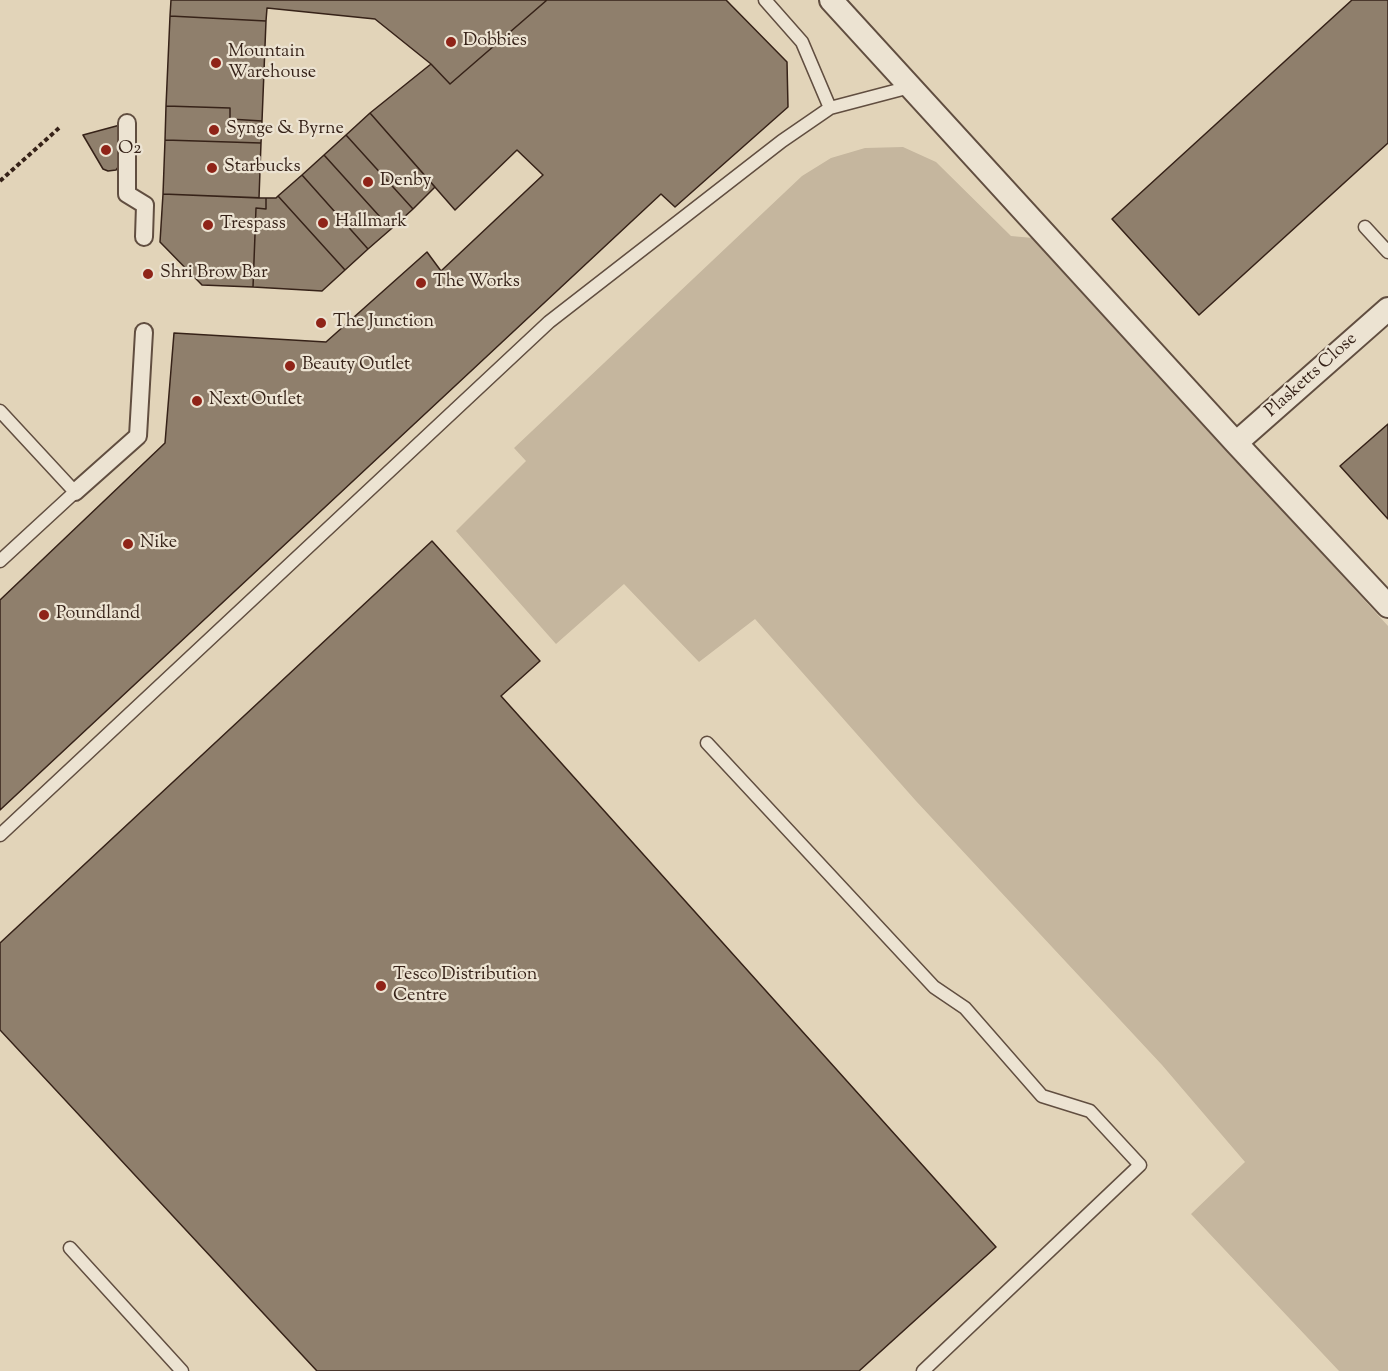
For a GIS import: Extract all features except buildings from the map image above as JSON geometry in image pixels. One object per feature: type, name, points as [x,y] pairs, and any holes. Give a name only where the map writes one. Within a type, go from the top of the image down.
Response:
[{"type":"street","points":[[831,0],[1388,606]]},
{"type":"street","points":[[127,123],[127,194],[145,205],[144,237]]},
{"type":"street","name":"Plasketts Close","points":[[1236,443],[1388,309]]},
{"type":"street","points":[[75,492],[138,436],[144,332]]},
{"type":"lane","points":[[765,0],[802,42],[830,108]]},
{"type":"lane","points":[[0,836],[549,322],[782,141],[830,108],[910,87]]},
{"type":"lane","points":[[1365,226],[1388,252]]},
{"type":"lane","points":[[0,411],[75,492],[0,561]]},
{"type":"lane","points":[[707,743],[934,987],[964,1008],[1042,1096],[1090,1111],[1140,1165],[923,1371]]},
{"type":"lane","points":[[70,1248],[182,1371]]},
{"type":"path","points":[[0,181],[58,128]]},
{"type":"shaded area","points":[[903,147],[936,162],[1011,236],[1033,238],[1388,626],[1388,1371],[1339,1371],[1191,1214],[1245,1162],[1162,1065],[916,801],[755,619],[699,662],[624,584],[556,644],[456,531],[526,461],[514,448],[802,176],[831,158],[865,148]]},
{"type":"place","name":"Dobbies","points":[[451,42]]},
{"type":"place","name":"Mountain Warehouse","points":[[216,63]]},
{"type":"place","name":"Synge & Byrne","points":[[214,130]]},
{"type":"place","name":"O2","points":[[106,150]]},
{"type":"place","name":"Starbucks","points":[[212,168]]},
{"type":"place","name":"Denby","points":[[368,182]]},
{"type":"place","name":"Hallmark","points":[[323,223]]},
{"type":"place","name":"Trespass","points":[[208,225]]},
{"type":"place","name":"Shri Brow Bar","points":[[148,274]]},
{"type":"place","name":"The Works","points":[[421,283]]},
{"type":"place","name":"The Junction","points":[[321,323]]},
{"type":"place","name":"Beauty Outlet","points":[[290,366]]},
{"type":"place","name":"Next Outlet","points":[[197,401]]},
{"type":"place","name":"Nike","points":[[128,544]]},
{"type":"place","name":"Poundland","points":[[44,615]]},
{"type":"place","name":"Tesco Distribution Centre","points":[[381,986]]}]
